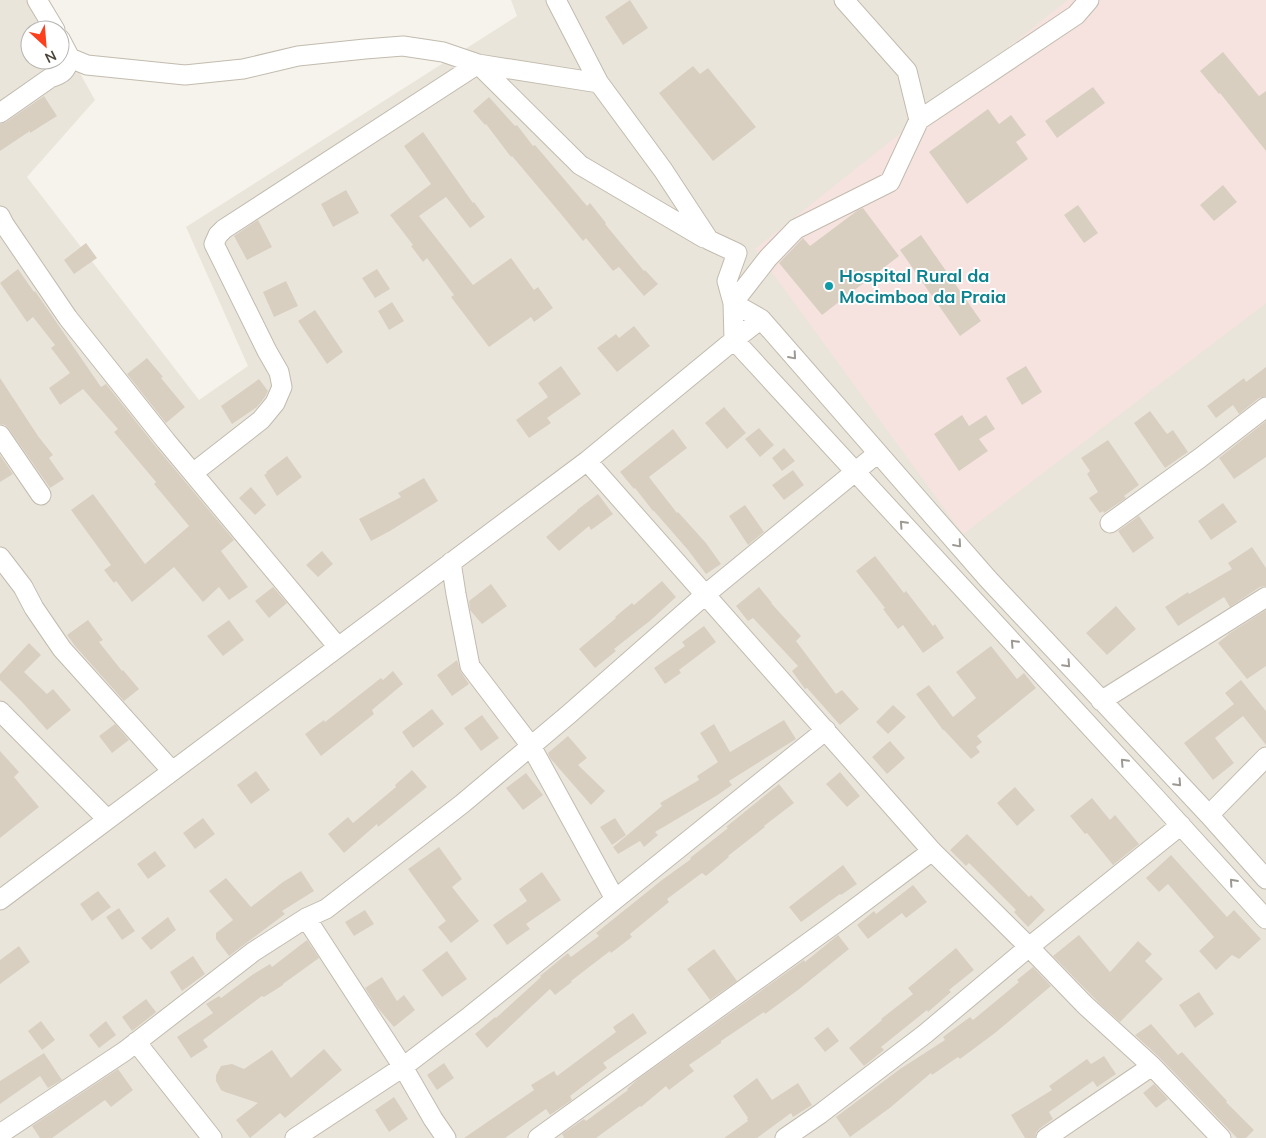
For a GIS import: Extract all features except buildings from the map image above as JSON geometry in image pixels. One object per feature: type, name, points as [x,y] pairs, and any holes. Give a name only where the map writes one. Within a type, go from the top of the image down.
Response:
[{"type":"street","points":[[37,0],[49,20]]},
{"type":"street","points":[[556,0],[599,83],[663,170],[709,240]]},
{"type":"street","points":[[844,0],[907,71],[919,120]]},
{"type":"street","points":[[733,303],[768,258],[796,229],[890,182],[919,120],[1076,15],[1089,0]]},
{"type":"street","points":[[70,58],[87,66],[186,75],[243,69],[298,56],[403,46],[443,52],[478,64],[599,83]]},
{"type":"street","points":[[478,64],[580,165],[709,240],[738,253],[727,281],[733,303],[734,340],[1266,919]]},
{"type":"street","points":[[193,473],[261,420],[275,403],[282,387],[279,372],[214,244],[218,235],[224,229],[478,64]]},
{"type":"street","points":[[0,113],[50,78],[59,76],[66,70]]},
{"type":"street","points":[[0,216],[68,318],[166,441],[338,647]]},
{"type":"street","points":[[733,303],[761,319],[988,578],[1209,815],[1266,879]]},
{"type":"street","points":[[0,900],[587,461],[761,319]]},
{"type":"street","points":[[1110,523],[1266,408]]},
{"type":"street","points":[[0,435],[41,495]]},
{"type":"street","points":[[0,1134],[117,1056],[253,952],[306,918],[326,909],[462,804],[706,594],[878,453]]},
{"type":"street","points":[[587,461],[932,851],[1085,1005],[1152,1066],[1221,1138]]},
{"type":"street","points":[[0,557],[23,587],[34,608],[62,649],[172,770]]},
{"type":"street","points":[[451,562],[470,666],[531,746],[615,899]]},
{"type":"street","points":[[1101,701],[1266,597]]},
{"type":"street","points":[[0,711],[107,819]]},
{"type":"street","points":[[295,1138],[402,1067],[470,1016],[826,730]]},
{"type":"street","points":[[1209,815],[1266,757]]},
{"type":"street","points":[[785,1138],[820,1114],[925,1034],[1029,947],[1181,826]]},
{"type":"street","points":[[538,1138],[829,928],[932,851]]},
{"type":"street","points":[[306,918],[446,1138]]},
{"type":"street","points":[[136,1042],[212,1138]]},
{"type":"street","points":[[1046,1138],[1152,1066]]},
{"type":"shaded area","points":[[0,0],[39,0],[50,20],[20,20],[20,70],[70,70],[70,56],[95,100],[27,177],[199,400],[248,366],[186,227],[517,16],[511,0],[1266,0],[1266,1138],[0,1138]]},
{"type":"shaded area","points":[[1068,0],[1266,0],[1266,303],[963,534],[755,249]]},
{"type":"place","name":"Hospital Rural da Mocimboa da Praia","points":[[829,286]]}]
